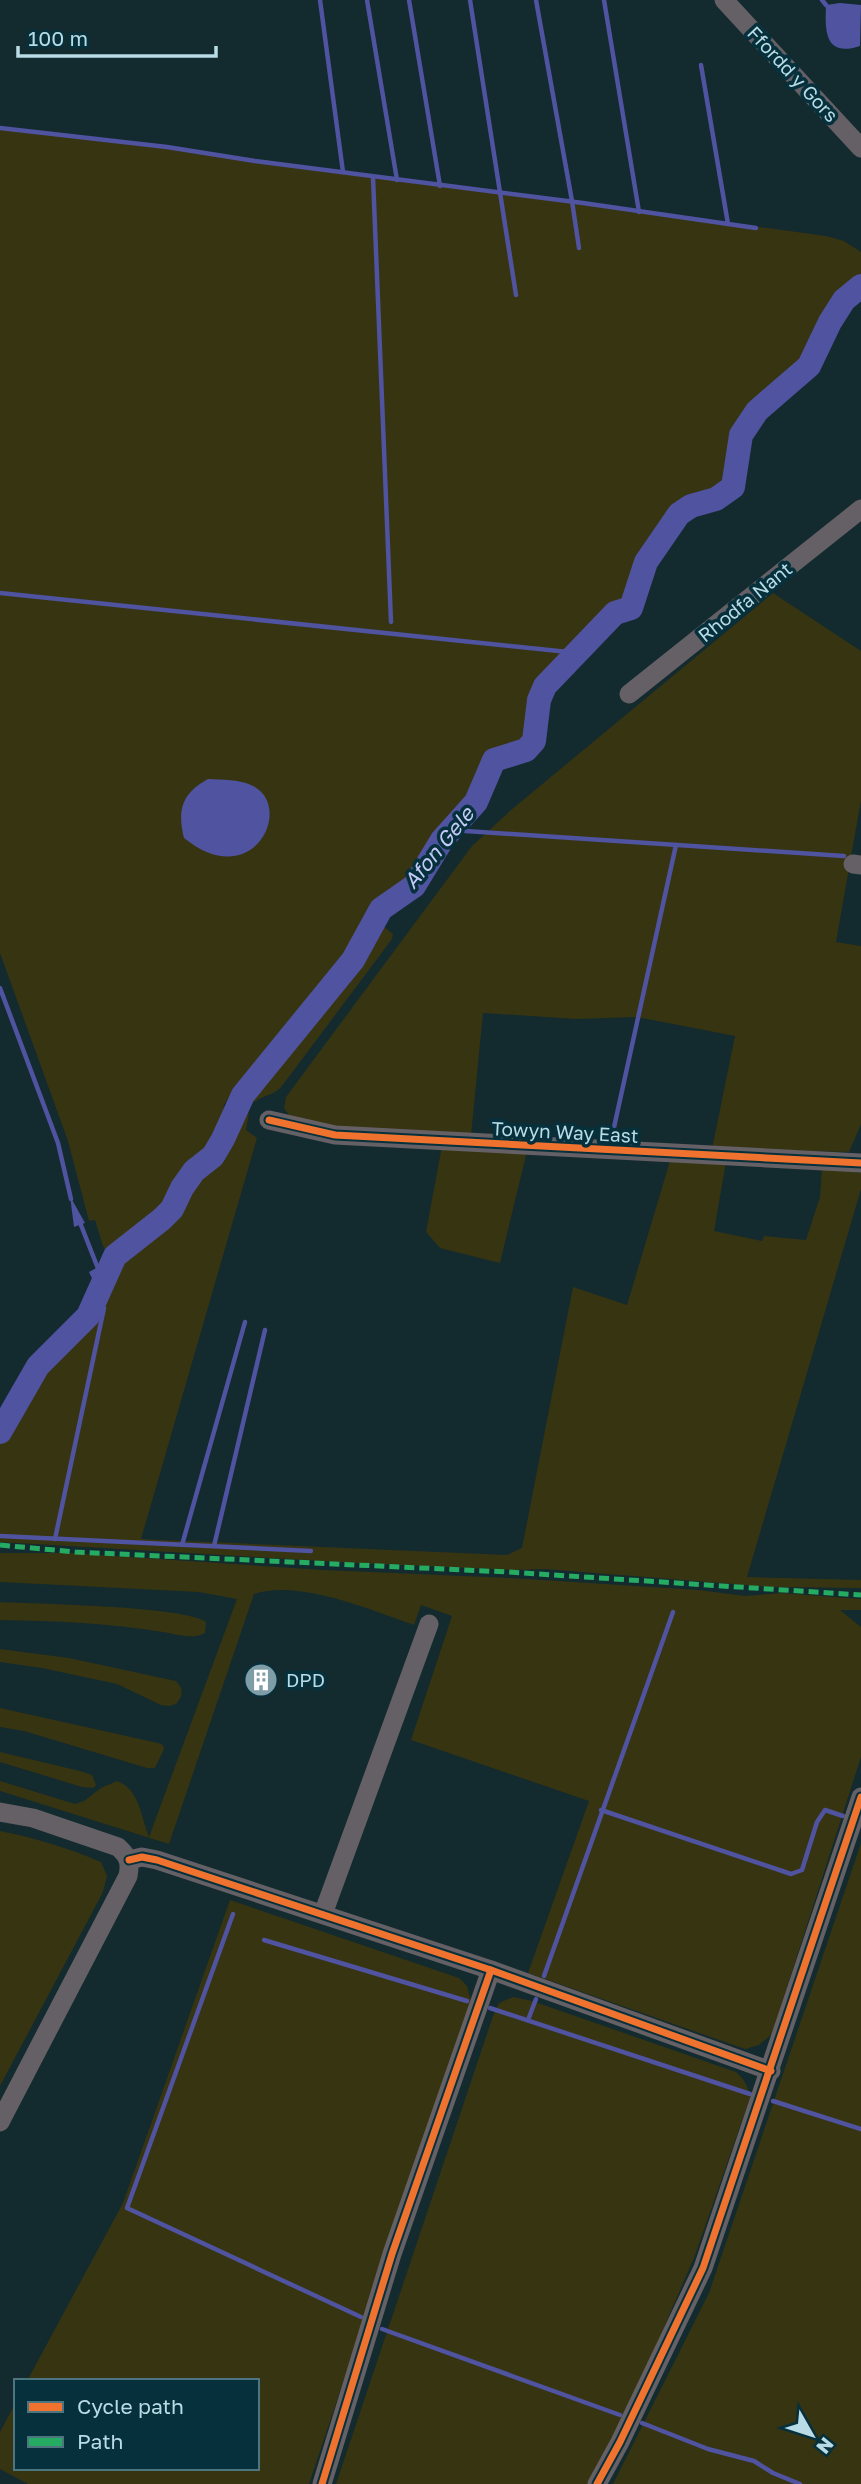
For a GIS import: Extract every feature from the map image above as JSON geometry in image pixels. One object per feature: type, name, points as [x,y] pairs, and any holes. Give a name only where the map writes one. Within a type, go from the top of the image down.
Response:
[{"type":"street","name":"Ffordd y Gors","points":[[724,0],[861,148]]},
{"type":"street","name":"Rhodfa Nant","points":[[629,694],[861,509]]},
{"type":"street","name":"Towyn Way East","points":[[269,1120],[335,1135],[861,1163]]},
{"type":"street","points":[[323,1914],[429,1624]]},
{"type":"street","points":[[597,2484],[703,2269],[861,1797]]},
{"type":"street","points":[[0,1812],[33,1818],[108,1843],[118,1847],[129,1860],[128,1875],[0,2122]]},
{"type":"street","points":[[129,1860],[142,1857],[157,1860],[323,1914],[491,1970],[771,2071]]},
{"type":"street","points":[[322,2484],[392,2255],[491,1970]]},
{"type":"shaded area","points":[[826,5],[861,5],[860,46],[839,48],[829,39]]},
{"type":"shaded area","points":[[0,128],[167,147],[826,236],[844,241],[861,252],[861,280],[838,301],[806,362],[758,405],[737,432],[727,483],[714,494],[677,507],[667,517],[641,559],[627,600],[549,676],[539,690],[531,719],[530,739],[521,746],[494,755],[473,797],[437,841],[412,880],[378,906],[352,957],[263,1064],[233,1091],[224,1105],[221,1131],[216,1142],[185,1174],[169,1205],[133,1231],[108,1254],[95,1220],[89,1221],[68,1141],[0,953]]},
{"type":"shaded area","points":[[773,593],[861,651],[861,800],[836,942],[861,946],[861,1124],[849,1152],[712,1149],[735,1036],[637,1017],[577,1019],[483,1013],[471,1135],[332,1130],[289,1115],[284,1108],[286,1097],[472,846],[511,810]]},
{"type":"shaded area","points":[[208,779],[246,783],[264,795],[269,809],[268,825],[261,840],[248,851],[230,856],[209,853],[184,838],[181,819],[184,803],[192,790]]},
{"type":"shaded area","points":[[383,926],[393,934],[392,939],[282,1086],[254,1102],[249,1095],[296,1037],[312,1023],[325,1001],[362,958],[378,928]]},
{"type":"shaded area","points":[[241,1110],[249,1114],[246,1130],[257,1138],[141,1539],[507,1555],[522,1548],[573,1287],[627,1305],[670,1161],[726,1162],[714,1231],[762,1241],[764,1236],[806,1240],[820,1197],[822,1167],[861,1173],[861,1189],[747,1577],[861,1580],[861,1588],[771,1587],[545,1569],[358,1563],[0,1542],[0,1442],[33,1383],[49,1361],[100,1308],[124,1251],[167,1219],[197,1174],[222,1152]]},
{"type":"shaded area","points":[[442,1146],[527,1151],[500,1263],[440,1248],[426,1232]]},
{"type":"shaded area","points":[[70,1196],[85,1223],[74,1227]]},
{"type":"shaded area","points":[[147,1230],[120,1257],[100,1308],[87,1324],[65,1339],[93,1303],[96,1287],[89,1272],[100,1266],[107,1274],[115,1256]]},
{"type":"shaded area","points":[[0,1553],[69,1553],[699,1590],[745,1596],[781,1593],[861,1599],[861,1610],[840,1610],[861,1627],[861,1757],[772,2034],[759,2045],[745,2049],[528,1973],[589,1801],[411,1740],[452,1616],[421,1605],[414,1625],[313,1593],[272,1590],[254,1594],[169,1844],[0,1791],[0,1781],[75,1804],[117,1781],[131,1790],[135,1797],[149,1837],[237,1599],[199,1592],[0,1582]]},
{"type":"shaded area","points":[[0,1602],[170,1612],[206,1622],[205,1633],[190,1636],[102,1625],[0,1620]]},
{"type":"shaded area","points":[[0,1649],[69,1658],[176,1681],[181,1695],[176,1704],[161,1705],[117,1684],[0,1662]]},
{"type":"shaded area","points":[[0,1708],[158,1743],[163,1745],[164,1749],[155,1768],[147,1768],[24,1731],[0,1727]]},
{"type":"shaded area","points":[[0,1752],[92,1775],[96,1785],[93,1788],[82,1787],[0,1762]]},
{"type":"shaded area","points":[[0,1831],[52,1844],[101,1862],[107,1876],[103,1892],[0,2086]]},
{"type":"shaded area","points":[[861,1843],[861,2484],[613,2484],[709,2293]]},
{"type":"shaded area","points":[[230,1900],[459,1978],[467,1986],[471,2001],[309,2484],[28,2484],[0,2469],[0,2432],[14,2406],[14,2470],[259,2470],[259,2379],[28,2379],[123,2203]]},
{"type":"shaded area","points":[[513,1997],[532,2001],[736,2072],[744,2081],[750,2098],[694,2258],[634,2396],[589,2484],[336,2484],[493,2016],[499,2003]]},
{"type":"waterway","points":[[320,0],[343,172]]},
{"type":"waterway","points":[[367,0],[397,180]]},
{"type":"waterway","points":[[409,0],[440,186]]},
{"type":"waterway","points":[[470,0],[516,295]]},
{"type":"waterway","points":[[536,0],[572,201]]},
{"type":"waterway","points":[[604,0],[639,212]]},
{"type":"waterway","points":[[822,0],[826,5]]},
{"type":"waterway","points":[[701,65],[728,224]]},
{"type":"waterway","points":[[0,128],[167,147],[756,228]]},
{"type":"waterway","points":[[373,177],[391,622]]},
{"type":"waterway","points":[[572,201],[579,248]]},
{"type":"waterway","name":"Afon Gele","points":[[0,1432],[38,1366],[88,1316],[115,1256],[172,1209],[194,1171],[213,1156],[243,1095],[353,960],[381,909],[414,886],[442,840],[476,802],[494,760],[526,750],[534,741],[539,700],[545,686],[615,613],[631,608],[646,562],[679,514],[691,506],[716,499],[733,487],[741,435],[757,411],[809,366],[844,300],[861,286]]},
{"type":"waterway","points":[[0,593],[578,653]]},
{"type":"waterway","points":[[451,830],[844,856]]},
{"type":"waterway","points":[[611,1141],[676,845]]},
{"type":"waterway","points":[[0,988],[58,1143],[71,1199]]},
{"type":"waterway","points":[[79,1220],[99,1271]]},
{"type":"waterway","points":[[55,1539],[104,1308]]},
{"type":"waterway","points":[[182,1545],[245,1322]]},
{"type":"waterway","points":[[214,1546],[265,1330]]},
{"type":"waterway","points":[[0,1536],[311,1551]]},
{"type":"waterway","points":[[544,1976],[673,1612]]},
{"type":"waterway","points":[[601,1810],[791,1874],[802,1870],[817,1822],[825,1810],[843,1816]]},
{"type":"waterway","points":[[233,1914],[127,2208],[361,2317]]},
{"type":"waterway","points":[[264,1940],[467,2001]]},
{"type":"waterway","points":[[528,2020],[536,1999]]},
{"type":"waterway","points":[[490,2008],[750,2094]]},
{"type":"waterway","points":[[773,2101],[861,2129]]},
{"type":"waterway","points":[[382,2329],[620,2415]]},
{"type":"waterway","points":[[642,2423],[708,2449],[754,2461],[773,2473],[800,2484]]},
{"type":"marked path","points":[[0,1545],[75,1552],[508,1572],[861,1595]]},
{"type":"cycle path","points":[[269,1120],[335,1135],[861,1163]]},
{"type":"cycle path","points":[[597,2484],[620,2442],[703,2268],[861,1797]]},
{"type":"cycle path","points":[[129,1860],[142,1857],[157,1860],[491,1970],[771,2071]]},
{"type":"cycle path","points":[[322,2484],[392,2254],[491,1970]]},
{"type":"place","name":"DPD","points":[[261,1680]]}]
